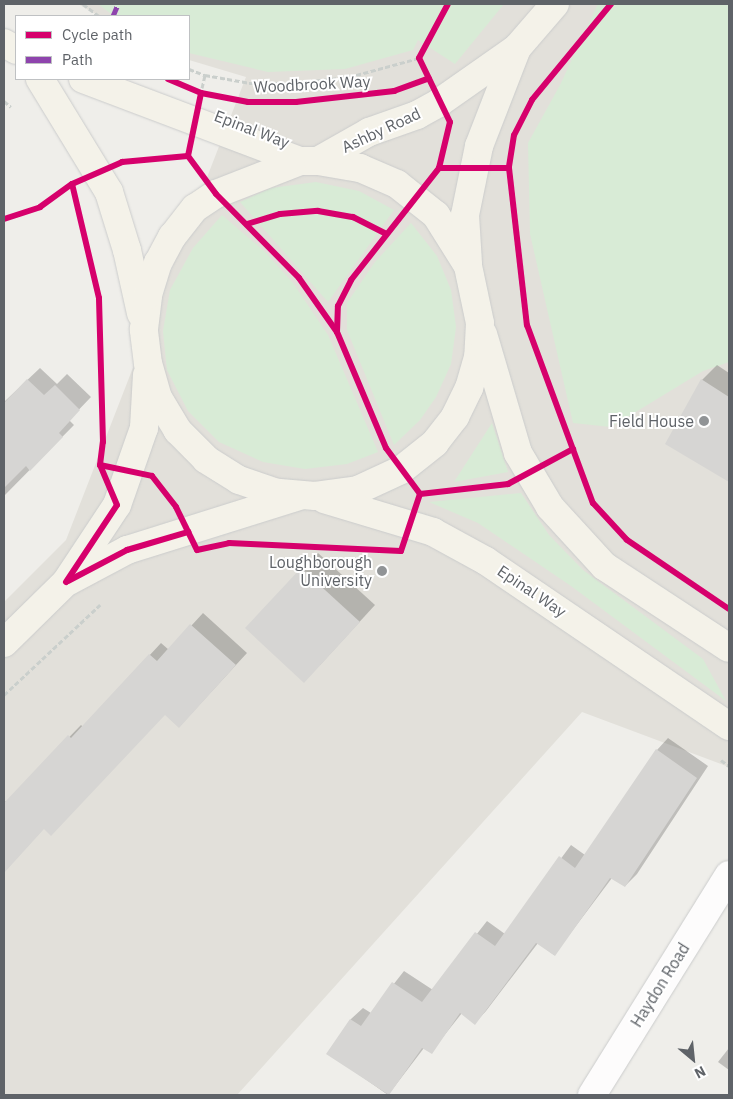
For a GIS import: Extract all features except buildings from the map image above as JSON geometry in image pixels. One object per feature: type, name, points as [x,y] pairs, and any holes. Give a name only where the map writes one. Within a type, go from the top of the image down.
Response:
[{"type":"main road","name":"Ashby Road","points":[[144,329],[148,295],[158,263],[172,236],[196,208],[216,194],[309,161],[369,132],[417,115],[440,102],[517,48],[555,4]]},
{"type":"main road","points":[[4,42],[15,49]]},
{"type":"main road","name":"Ashby Road","points":[[468,266],[465,215],[479,146],[517,48]]},
{"type":"main road","points":[[41,80],[109,192],[127,250],[144,329],[148,364],[158,398],[178,431],[206,459],[239,480],[277,493],[307,496]]},
{"type":"main road","name":"Epinal Way","points":[[86,80],[309,161],[360,168],[409,192],[436,215],[468,266]]},
{"type":"main road","points":[[468,266],[480,323],[518,453],[550,507],[604,566],[729,648]]},
{"type":"main road","points":[[66,582],[127,550],[307,496],[358,490],[401,470],[435,443],[455,417],[469,388],[478,357],[480,323]]},
{"type":"main road","points":[[4,643],[66,582],[117,505],[131,472],[144,428],[148,364]]},
{"type":"main road","name":"Epinal Way","points":[[307,496],[433,532],[486,560],[729,726]]},
{"type":"street","name":"Haydon Road","points":[[592,1095],[729,875]]},
{"type":"path","points":[[83,4],[98,15]]},
{"type":"path","points":[[422,50],[419,58],[440,102]]},
{"type":"path","points":[[190,69],[205,75],[250,83],[294,83],[349,77],[419,58]]},
{"type":"path","points":[[201,93],[205,75]]},
{"type":"path","points":[[192,90],[210,95]]},
{"type":"path","points":[[4,101],[11,107]]},
{"type":"path","points":[[4,695],[107,600]]},
{"type":"shaded area","name":"Loughborough University","points":[[78,4],[729,4],[729,767],[582,712],[237,1095],[4,1095],[4,602],[66,540],[246,77],[190,60],[190,15],[97,15]]},
{"type":"green space","points":[[98,4],[504,4],[455,64],[418,40],[413,50],[345,69],[268,72],[190,53],[190,15],[113,15]]},
{"type":"green space","points":[[598,4],[729,4],[729,362],[703,371],[611,427],[573,423],[530,234],[528,143],[560,85]]},
{"type":"green space","points":[[316,182],[359,191],[394,210],[328,302],[240,202],[271,188]]},
{"type":"green space","points":[[222,215],[264,251],[293,283],[328,335],[378,452],[347,464],[305,469],[263,462],[219,442],[188,411],[167,370],[163,331],[170,290],[193,248]]},
{"type":"green space","points":[[411,223],[437,256],[451,290],[456,327],[451,364],[436,397],[420,420],[394,445],[347,330],[347,303],[375,262]]},
{"type":"green space","points":[[492,423],[508,472],[454,482]]},
{"type":"green space","points":[[521,493],[549,535],[583,570],[703,659],[726,701],[571,586],[478,523],[429,502]]},
{"type":"marked path","points":[[113,15],[118,4]]},
{"type":"cycle path","points":[[337,332],[338,306],[351,280],[439,168],[450,122],[419,58],[448,4]]},
{"type":"cycle path","points":[[611,4],[532,100],[514,135],[509,168],[527,325],[593,503],[627,540],[729,609]]},
{"type":"cycle path","name":"Woodbrook Way","points":[[170,80],[201,93],[248,102],[296,102],[394,91],[429,78]]},
{"type":"cycle path","points":[[4,219],[40,207],[72,184],[122,162],[188,156],[201,93]]},
{"type":"cycle path","points":[[188,156],[216,194],[299,278],[337,332],[386,448],[420,494]]},
{"type":"cycle path","points":[[439,168],[509,168]]},
{"type":"cycle path","points":[[66,582],[117,505],[100,465],[103,442],[99,298],[72,184]]},
{"type":"cycle path","points":[[247,224],[280,214],[318,211],[353,217],[386,234]]},
{"type":"cycle path","points":[[420,494],[508,484],[573,449]]},
{"type":"cycle path","points":[[100,465],[152,476],[176,507],[197,550],[229,543],[401,551],[420,494]]},
{"type":"cycle path","points":[[68,581],[127,550],[188,532]]},
{"type":"place","name":"Field House","points":[[704,421]]},
{"type":"place","name":"Loughborough University","points":[[382,571]]}]
